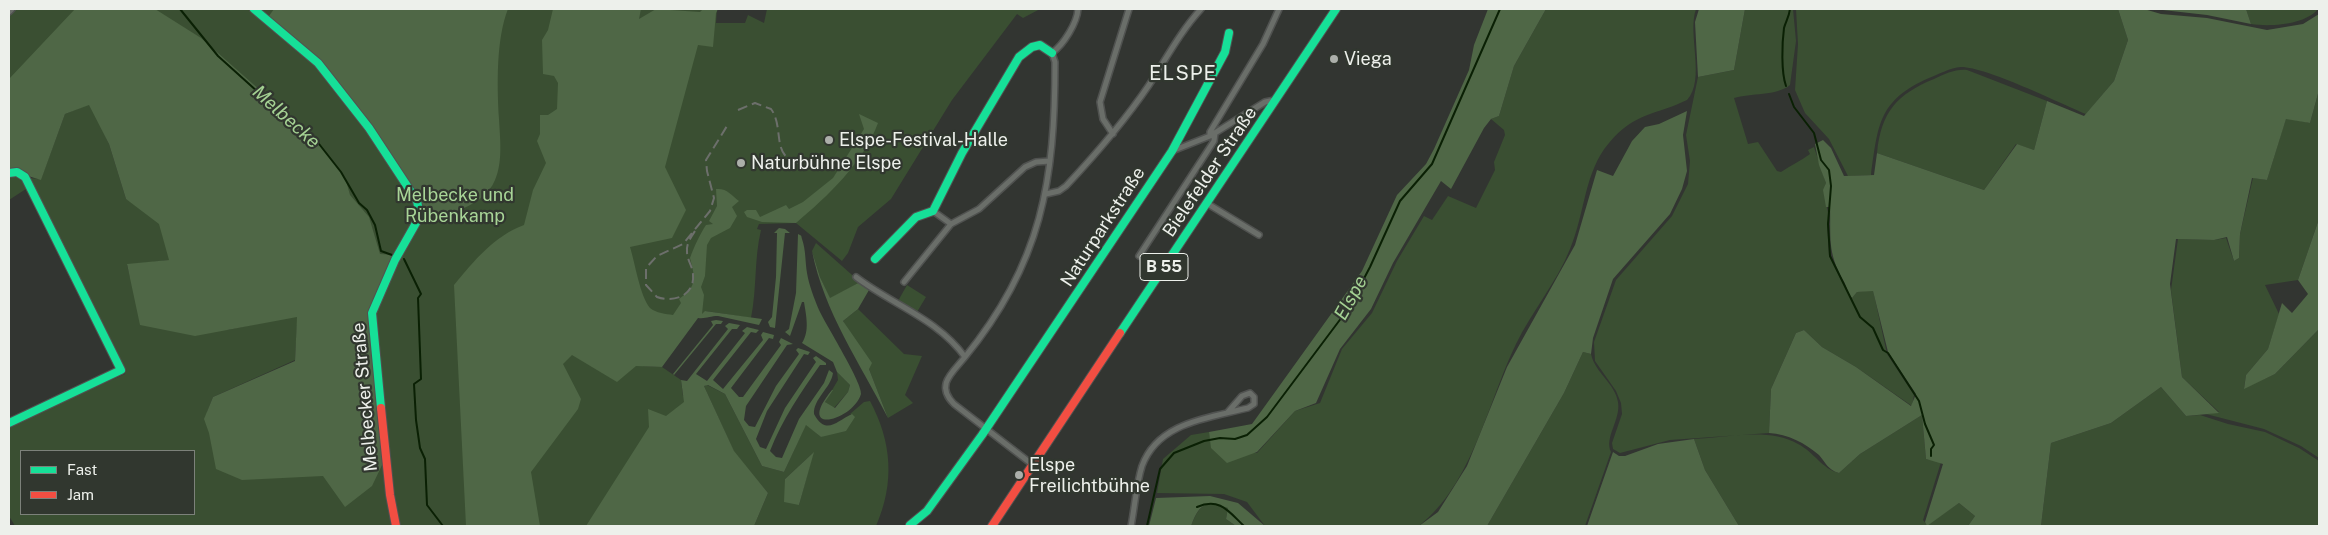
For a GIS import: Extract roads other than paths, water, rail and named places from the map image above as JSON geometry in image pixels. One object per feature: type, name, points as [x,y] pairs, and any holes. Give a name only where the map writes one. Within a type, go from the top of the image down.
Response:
[{"type":"street","points":[[9,12],[12,9]]},
{"type":"street","name":"Melbecker Straße","points":[[254,9],[318,63],[369,128],[417,200],[420,216],[398,255],[372,313],[372,329],[390,494],[396,526]]},
{"type":"street","points":[[1052,53],[1062,42],[1078,17],[1078,9]]},
{"type":"street","points":[[1113,134],[1103,119],[1100,102],[1129,9]]},
{"type":"street","points":[[1046,194],[1066,186],[1113,134],[1148,86],[1187,24],[1201,9]]},
{"type":"street","points":[[1139,256],[1214,141],[1213,135],[1210,132],[1263,44],[1279,9]]},
{"type":"street","name":"Bielefelder Straße","points":[[992,526],[1336,9]]},
{"type":"street","name":"Naturparkstraße","points":[[910,524],[928,511],[986,429],[1172,151],[1225,52],[1229,33]]},
{"type":"street","points":[[875,259],[916,217],[933,211],[962,153],[996,96],[1003,89],[1012,69],[1027,48],[1033,45],[1045,47],[1052,53],[1055,62],[1055,124],[1046,194],[1040,221],[1007,297],[990,324],[946,381],[945,392],[954,404],[1033,465]]},
{"type":"street","points":[[1172,151],[1213,135],[1265,102],[1276,99]]},
{"type":"street","points":[[904,282],[951,224],[979,209],[1025,167],[1036,162],[1050,161]]},
{"type":"street","points":[[9,174],[17,172],[25,177],[121,370],[9,423]]},
{"type":"street","points":[[1208,204],[1259,236]]},
{"type":"street","points":[[933,211],[951,224]]},
{"type":"street","points":[[856,277],[947,336],[965,357]]},
{"type":"street","points":[[1130,526],[1136,492],[1148,452],[1162,438],[1179,427],[1251,406],[1254,402],[1254,396],[1250,394],[1242,396],[1228,412]]},
{"type":"waterway","name":"Melbecke","points":[[180,9],[218,56],[279,111],[312,135],[341,172],[359,203],[367,210],[375,225],[381,251],[392,255]]},
{"type":"waterway","name":"Elspe","points":[[1147,526],[1160,469],[1174,453],[1204,441],[1220,438],[1235,439],[1247,435],[1267,417],[1348,309],[1370,267],[1400,201],[1432,164],[1500,9]]},
{"type":"waterway","points":[[1786,86],[1784,80],[1783,41],[1784,28],[1790,9]]},
{"type":"waterway","points":[[1789,94],[1794,107],[1814,133],[1821,160],[1829,170],[1831,186],[1828,224],[1830,256],[1860,317],[1873,328],[1883,350],[1888,353],[1919,401],[1925,424],[1934,445],[1931,449],[1931,456]]},
{"type":"waterway","name":"Melbecke","points":[[404,259],[421,294],[418,298],[421,379],[414,384],[420,448],[425,459],[427,505],[443,526]]},
{"type":"waterway","points":[[1197,507],[1205,504],[1218,505],[1229,511],[1244,526]]},
{"type":"railway","points":[[738,110],[755,103],[771,109],[775,117],[781,149],[791,160],[800,163]]},
{"type":"railway","points":[[695,231],[687,246],[688,258],[693,272],[693,282],[690,288],[687,293],[676,298],[663,299],[657,297],[646,285],[646,268],[657,256],[683,244],[710,211],[714,198],[706,160],[727,126]]},
{"type":"place","name":"Viega","points":[[1334,59]]},
{"type":"place","name":"Elspe-Festival-Halle","points":[[829,140]]},
{"type":"place","name":"Naturbühne Elspe","points":[[741,163]]},
{"type":"place","name":"Elspe Freilichtbühne","points":[[1019,475]]},
{"type":"district","name":"ELSPE","points":[[1183,74]]},
{"type":"park label","name":"Melbecke und Rübenkamp","points":[[455,205]]}]
